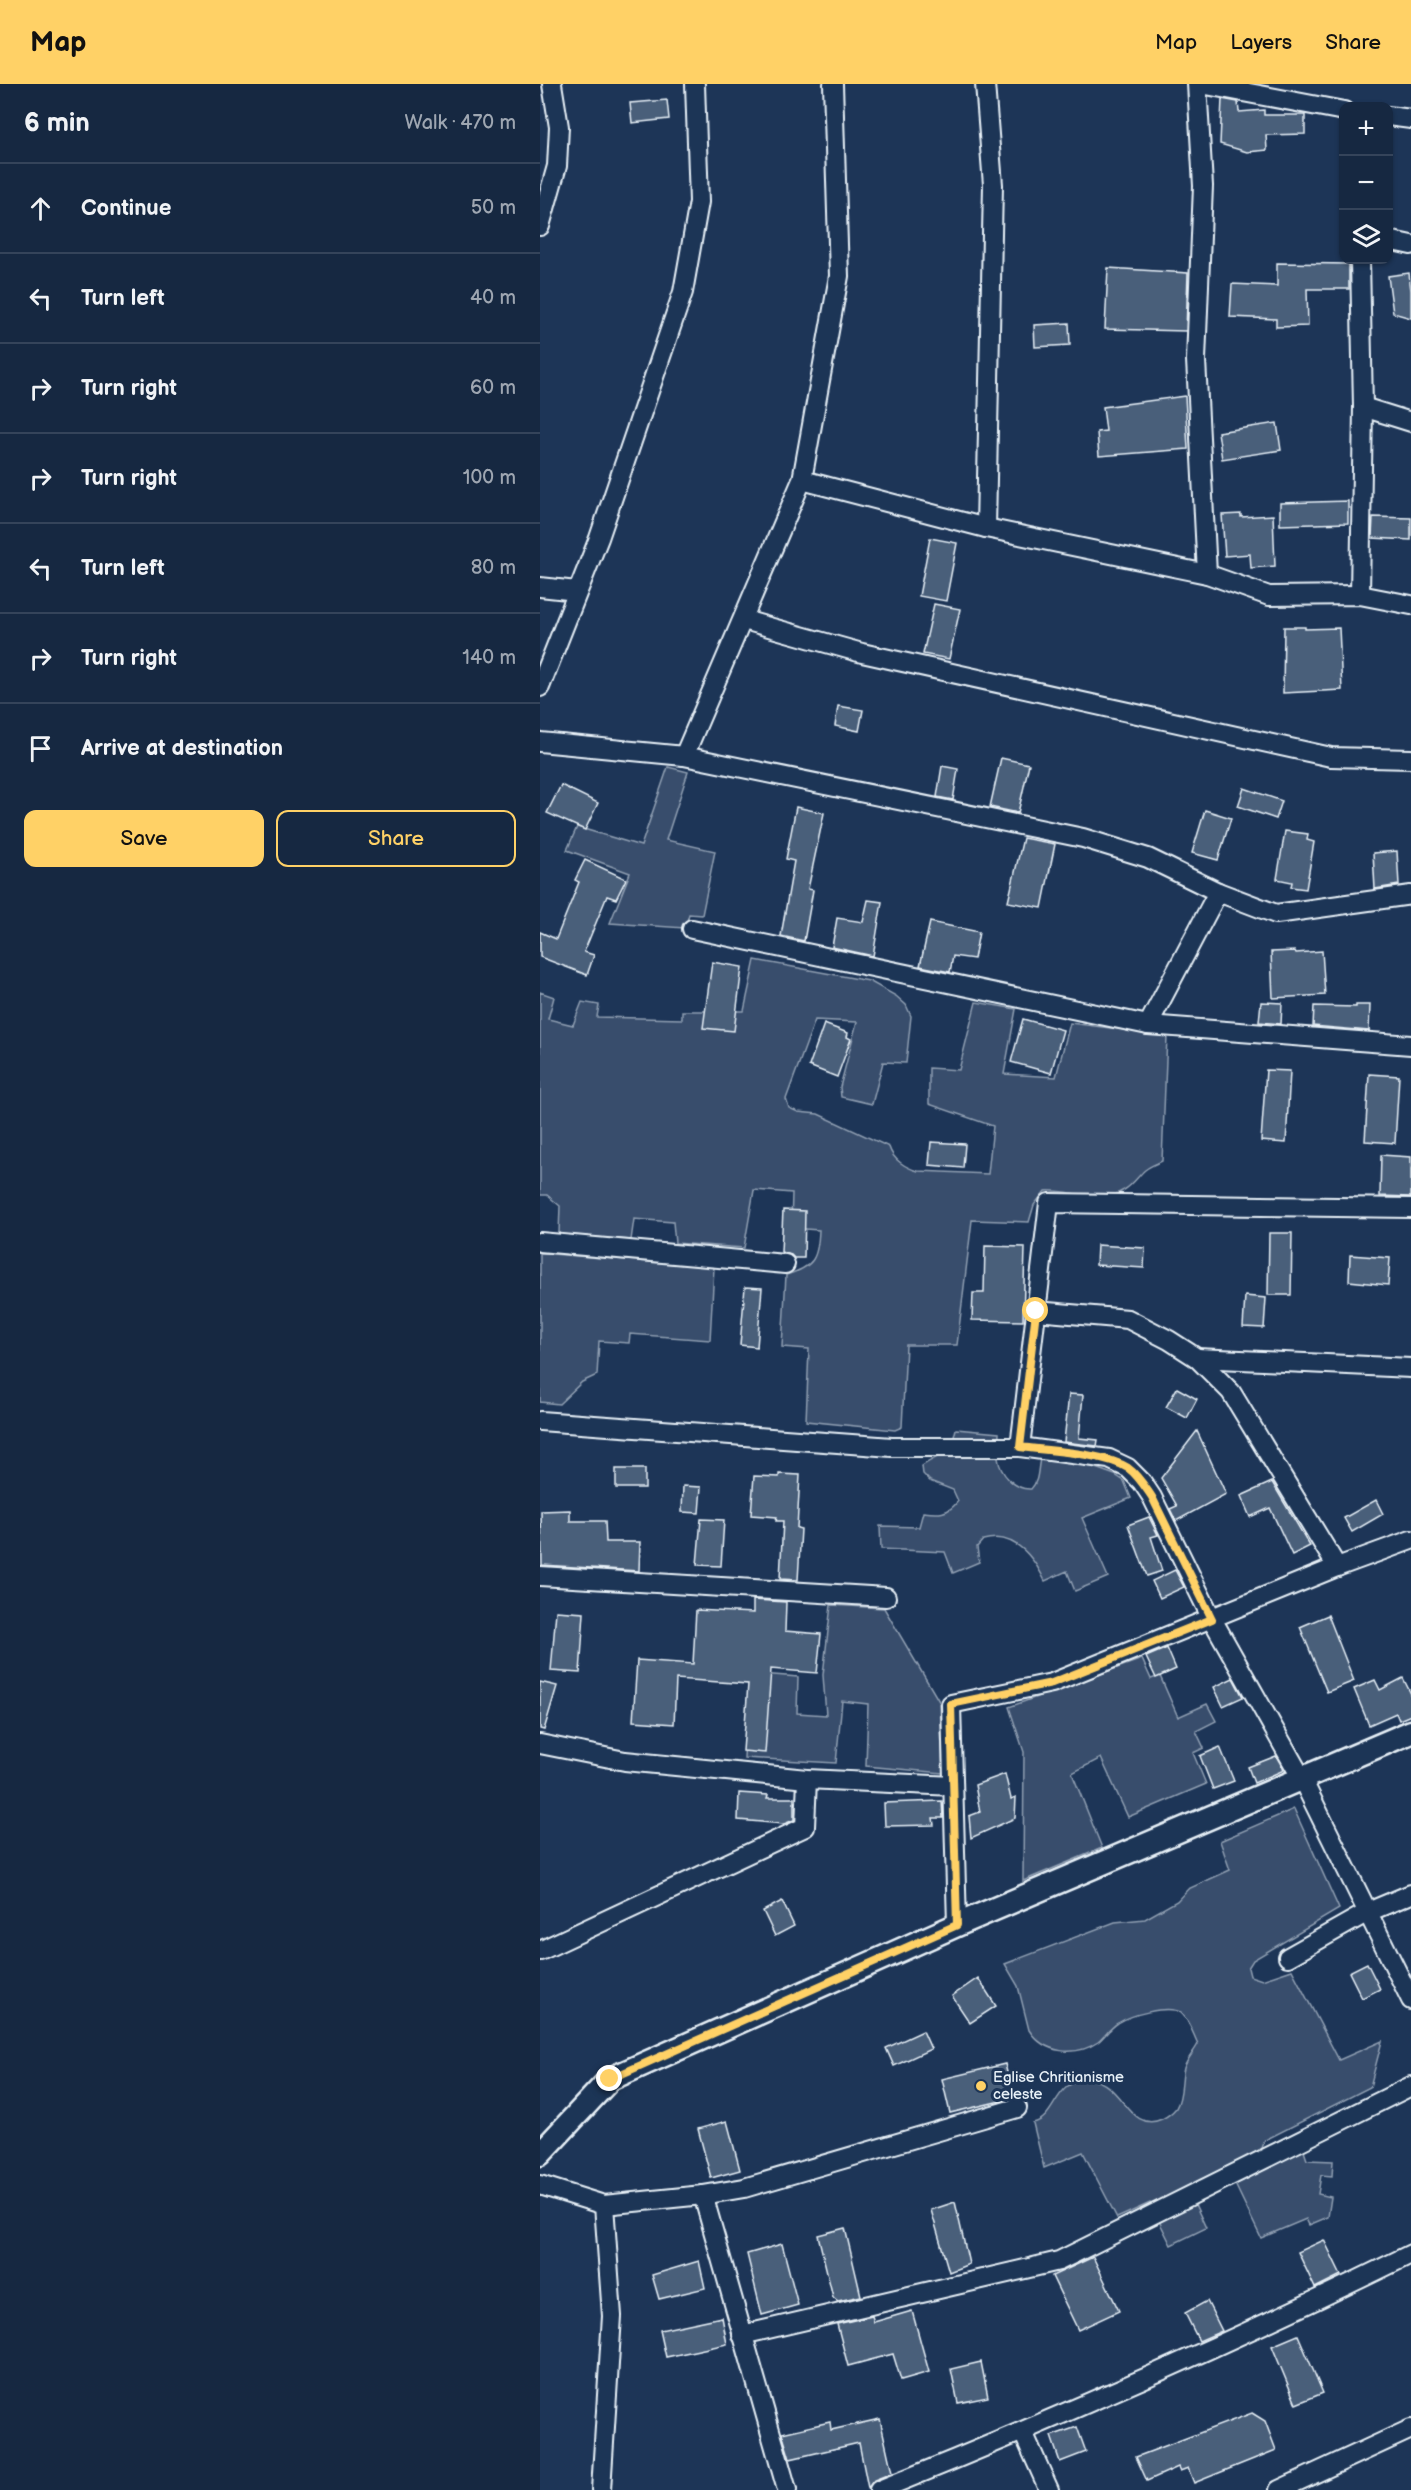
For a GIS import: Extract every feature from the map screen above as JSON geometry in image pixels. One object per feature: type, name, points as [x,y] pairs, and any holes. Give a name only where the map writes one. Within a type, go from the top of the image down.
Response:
[{"type":"street","points":[[540,226],[557,166],[559,127],[552,84]]},
{"type":"street","points":[[540,687],[599,537],[683,292],[699,202],[695,84]]},
{"type":"street","points":[[684,756],[802,480],[839,276],[833,84]]},
{"type":"street","points":[[985,84],[993,185],[986,528]]},
{"type":"street","points":[[1197,84],[1203,186],[1196,360],[1207,574]]},
{"type":"street","points":[[1201,84],[1339,110]]},
{"type":"street","points":[[1393,117],[1411,119]]},
{"type":"street","points":[[1393,241],[1411,245]]},
{"type":"street","points":[[1360,264],[1364,407],[1360,595]]},
{"type":"street","points":[[1364,407],[1411,422]]},
{"type":"street","points":[[802,480],[986,528],[1207,574],[1269,596],[1360,595],[1411,605]]},
{"type":"street","points":[[540,587],[577,591]]},
{"type":"street","points":[[744,620],[862,653],[1331,757],[1411,759]]},
{"type":"street","points":[[540,742],[684,756],[1083,838],[1148,858],[1218,892],[1276,914],[1411,895]]},
{"type":"street","points":[[1148,1026],[1218,892]]},
{"type":"street","points":[[692,929],[1148,1026],[1411,1045]]},
{"type":"street","points":[[1020,1447],[1049,1203],[1411,1208]]},
{"type":"street","points":[[540,1242],[785,1264]]},
{"type":"street","points":[[1036,1311],[1128,1319],[1197,1358],[1231,1392],[1337,1568]]},
{"type":"street","points":[[1197,1358],[1411,1368]]},
{"type":"street","points":[[540,1420],[892,1447],[1020,1447],[1109,1459],[1128,1468],[1142,1482],[1152,1497],[1212,1619],[1301,1778],[1411,2000]]},
{"type":"street","points":[[957,1925],[951,1704],[1052,1683],[1411,1540]]},
{"type":"street","points":[[540,1576],[886,1597]]},
{"type":"street","points":[[540,2154],[610,2079],[957,1925],[1411,1732]]},
{"type":"street","points":[[540,1744],[625,1761],[807,1779],[953,1786]]},
{"type":"street","points":[[540,1950],[805,1827],[807,1779]]},
{"type":"street","points":[[1288,1957],[1368,1912],[1411,1894]]},
{"type":"street","points":[[742,2335],[1059,2261],[1411,2086]]},
{"type":"street","points":[[540,2185],[604,2205],[703,2195],[744,2188],[1017,2108]]},
{"type":"street","points":[[703,2195],[787,2490]]},
{"type":"street","points":[[601,2490],[612,2316],[604,2205]]},
{"type":"street","points":[[879,2490],[1023,2432],[1289,2314],[1411,2254]]},
{"type":"street","points":[[1279,2490],[1411,2429]]},
{"type":"street","points":[[1023,2432],[1049,2490]]},
{"type":"shaded area","points":[[668,767],[688,772],[666,840],[715,851],[702,915],[689,914],[685,928],[610,923],[630,873],[567,850],[577,827],[641,846]]},
{"type":"shaded area","points":[[755,960],[869,981],[896,996],[906,1005],[911,1016],[906,1063],[883,1062],[872,1104],[841,1097],[840,1087],[857,1022],[815,1020],[786,1099],[789,1108],[798,1112],[818,1114],[889,1147],[900,1163],[918,1171],[988,1174],[993,1126],[929,1104],[929,1068],[959,1070],[976,1002],[1016,1009],[1004,1074],[1056,1077],[1070,1023],[1167,1035],[1162,1161],[1147,1169],[1127,1188],[1115,1194],[1096,1196],[1045,1191],[1034,1205],[1029,1222],[972,1220],[957,1345],[906,1345],[902,1427],[895,1430],[806,1421],[809,1349],[782,1347],[786,1275],[803,1269],[813,1260],[819,1230],[791,1228],[792,1193],[754,1190],[744,1248],[675,1243],[673,1222],[634,1219],[631,1240],[559,1234],[560,1206],[547,1195],[540,1195],[540,992],[554,997],[548,1019],[573,1025],[582,1002],[599,1005],[597,1017],[682,1019],[682,1011],[744,1011]]},
{"type":"shaded area","points":[[540,1253],[714,1267],[710,1340],[630,1334],[629,1343],[599,1341],[597,1375],[582,1382],[559,1404],[540,1402]]},
{"type":"shaded area","points":[[956,1429],[999,1433],[999,1464],[1009,1480],[1025,1489],[1031,1489],[1034,1485],[1040,1459],[1045,1450],[1115,1475],[1124,1481],[1131,1498],[1082,1518],[1108,1577],[1075,1591],[1067,1571],[1045,1581],[1028,1555],[1013,1542],[1004,1539],[983,1540],[977,1547],[979,1562],[953,1573],[945,1552],[881,1549],[880,1526],[919,1527],[923,1512],[946,1511],[958,1501],[953,1490],[930,1481],[923,1474],[922,1466],[948,1450]]},
{"type":"shaded area","points":[[831,1605],[884,1608],[940,1703],[943,1773],[866,1766],[868,1704],[842,1701],[836,1763],[744,1758],[749,1673],[798,1677],[797,1713],[826,1715],[823,1675]]},
{"type":"shaded area","points":[[1142,1659],[1151,1679],[1160,1676],[1178,1717],[1207,1704],[1216,1721],[1196,1731],[1204,1748],[1193,1753],[1206,1784],[1128,1817],[1101,1758],[1072,1773],[1102,1848],[1023,1881],[1024,1752],[1009,1707]]},
{"type":"shaded area","points":[[1294,1809],[1339,1909],[1253,1960],[1248,1968],[1250,1976],[1262,1980],[1292,1970],[1339,2060],[1382,2041],[1370,2087],[1265,2140],[1262,2148],[1269,2156],[1304,2151],[1307,2160],[1333,2161],[1332,2176],[1321,2175],[1318,2194],[1331,2197],[1328,2217],[1309,2225],[1306,2219],[1261,2238],[1234,2182],[1194,2202],[1206,2228],[1171,2245],[1150,2203],[1117,2218],[1083,2152],[1044,2168],[1033,2123],[1041,2120],[1047,2114],[1070,2085],[1079,2081],[1092,2080],[1103,2083],[1111,2089],[1142,2120],[1151,2122],[1168,2116],[1178,2104],[1184,2068],[1198,2044],[1188,2023],[1180,2012],[1174,2010],[1149,2012],[1118,2023],[1098,2042],[1089,2047],[1061,2051],[1043,2044],[1029,2030],[1018,1986],[1005,1964],[1115,1922],[1145,1919],[1177,1901],[1188,1889],[1230,1870],[1220,1841]]},
{"type":"building","points":[[1222,99],[1238,102],[1239,112],[1264,110],[1264,115],[1305,115],[1305,134],[1266,135],[1267,150],[1247,152],[1220,144]]},
{"type":"building","points":[[667,100],[669,119],[632,123],[630,103]]},
{"type":"building","points":[[1277,263],[1349,264],[1349,289],[1307,289],[1308,326],[1276,327],[1276,319],[1230,317],[1232,284],[1277,286]]},
{"type":"building","points":[[1108,268],[1188,273],[1186,331],[1105,329]]},
{"type":"building","points":[[1409,273],[1411,318],[1393,313],[1388,276]]},
{"type":"building","points":[[1069,323],[1070,345],[1035,347],[1034,325]]},
{"type":"building","points":[[1185,396],[1188,449],[1099,456],[1097,432],[1106,431],[1103,407]]},
{"type":"building","points":[[1277,423],[1281,450],[1222,459],[1218,432]]},
{"type":"building","points":[[1348,501],[1348,523],[1280,525],[1280,503]]},
{"type":"building","points":[[1241,514],[1241,517],[1273,515],[1275,566],[1251,568],[1250,554],[1225,556],[1222,515]]},
{"type":"building","points":[[1373,517],[1411,518],[1411,540],[1372,538]]},
{"type":"building","points":[[930,538],[957,543],[946,601],[919,596]]},
{"type":"building","points":[[934,604],[960,609],[949,659],[923,654]]},
{"type":"building","points":[[1284,627],[1339,628],[1342,690],[1283,693]]},
{"type":"building","points":[[838,706],[863,710],[859,731],[835,726]]},
{"type":"building","points":[[1001,758],[1029,764],[1018,813],[990,807]]},
{"type":"building","points":[[942,766],[958,769],[953,800],[937,797]]},
{"type":"building","points":[[561,785],[598,803],[585,830],[547,813]]},
{"type":"building","points":[[1244,788],[1282,801],[1276,819],[1238,806]]},
{"type":"building","points":[[796,807],[824,813],[808,889],[813,890],[804,941],[781,936],[794,861],[786,859]]},
{"type":"building","points":[[1205,810],[1231,818],[1218,860],[1192,853]]},
{"type":"building","points":[[1285,831],[1308,834],[1307,840],[1314,842],[1306,889],[1291,887],[1292,882],[1277,879]]},
{"type":"building","points":[[1023,838],[1055,844],[1042,908],[1008,902]]},
{"type":"building","points":[[1397,851],[1399,885],[1375,889],[1373,853]]},
{"type":"building","points":[[585,860],[626,879],[616,899],[607,896],[584,952],[594,955],[587,975],[540,957],[540,932],[556,939],[579,882],[575,880]]},
{"type":"building","points":[[868,900],[882,902],[873,956],[832,947],[837,918],[863,922]]},
{"type":"building","points":[[930,922],[979,932],[974,959],[953,956],[950,972],[920,966]]},
{"type":"building","points":[[1295,951],[1296,953],[1322,951],[1325,995],[1273,998],[1271,952]]},
{"type":"building","points":[[712,962],[742,967],[734,1031],[703,1028]]},
{"type":"building","points":[[1261,1002],[1282,1003],[1281,1024],[1259,1022]]},
{"type":"building","points":[[1356,1005],[1370,1005],[1369,1031],[1313,1026],[1314,1006],[1356,1007]]},
{"type":"building","points":[[1023,1019],[1063,1030],[1051,1073],[1011,1062]]},
{"type":"building","points":[[824,1024],[848,1033],[847,1037],[851,1039],[837,1077],[809,1066]]},
{"type":"building","points":[[1266,1070],[1290,1071],[1286,1143],[1261,1141]]},
{"type":"building","points":[[1369,1074],[1399,1076],[1395,1143],[1365,1141]]},
{"type":"building","points":[[931,1142],[965,1144],[963,1168],[929,1165]]},
{"type":"building","points":[[1381,1155],[1411,1157],[1411,1197],[1380,1196]]},
{"type":"building","points":[[783,1210],[805,1211],[804,1258],[794,1258],[781,1252]]},
{"type":"building","points":[[1269,1233],[1292,1233],[1291,1295],[1268,1295]]},
{"type":"building","points":[[1097,1245],[1145,1248],[1144,1268],[1096,1265]]},
{"type":"building","points":[[985,1246],[1025,1247],[1023,1321],[972,1320],[973,1293],[984,1293]]},
{"type":"building","points":[[1350,1255],[1390,1258],[1388,1285],[1349,1281]]},
{"type":"building","points":[[745,1287],[762,1288],[757,1347],[740,1345]]},
{"type":"building","points":[[1245,1296],[1266,1298],[1264,1328],[1243,1327]]},
{"type":"building","points":[[1177,1388],[1197,1399],[1187,1418],[1166,1407]]},
{"type":"building","points":[[1069,1394],[1083,1395],[1079,1438],[1098,1440],[1097,1446],[1064,1442]]},
{"type":"building","points":[[1197,1431],[1226,1494],[1176,1521],[1170,1509],[1177,1506],[1161,1478]]},
{"type":"building","points":[[616,1469],[645,1469],[645,1488],[616,1488]]},
{"type":"building","points":[[779,1474],[800,1475],[797,1528],[801,1529],[798,1580],[780,1579],[783,1521],[776,1521],[777,1517],[751,1515],[754,1476],[779,1477]]},
{"type":"building","points":[[1272,1482],[1310,1546],[1292,1555],[1270,1508],[1250,1517],[1241,1496]]},
{"type":"building","points":[[683,1486],[701,1487],[699,1513],[682,1512]]},
{"type":"building","points":[[1376,1500],[1383,1514],[1352,1532],[1344,1518]]},
{"type":"building","points":[[570,1510],[570,1521],[605,1521],[606,1542],[640,1542],[639,1571],[542,1565],[541,1511]]},
{"type":"building","points":[[1149,1517],[1158,1535],[1151,1537],[1162,1571],[1147,1576],[1128,1525]]},
{"type":"building","points":[[701,1519],[724,1520],[721,1566],[697,1565]]},
{"type":"building","points":[[1175,1570],[1184,1587],[1160,1598],[1152,1581]]},
{"type":"building","points":[[753,1600],[786,1602],[785,1631],[821,1634],[817,1673],[771,1669],[765,1753],[743,1751],[748,1684],[676,1679],[674,1724],[633,1721],[637,1660],[693,1664],[696,1610],[753,1613]]},
{"type":"building","points":[[556,1611],[584,1613],[580,1673],[551,1671]]},
{"type":"building","points":[[1328,1615],[1354,1681],[1327,1692],[1300,1627]]},
{"type":"building","points":[[1167,1648],[1176,1669],[1156,1678],[1146,1657]]},
{"type":"building","points":[[1233,1678],[1243,1697],[1223,1706],[1214,1687]]},
{"type":"building","points":[[1403,1678],[1411,1694],[1411,1715],[1399,1720],[1396,1713],[1369,1725],[1354,1689],[1375,1680],[1380,1690]]},
{"type":"building","points":[[540,1682],[557,1686],[544,1730],[540,1729]]},
{"type":"building","points":[[1220,1747],[1234,1781],[1213,1789],[1200,1756]]},
{"type":"building","points":[[1276,1756],[1284,1770],[1254,1783],[1248,1767]]},
{"type":"building","points":[[1005,1774],[1011,1799],[1016,1797],[1015,1818],[971,1838],[969,1816],[980,1812],[975,1785]]},
{"type":"building","points":[[739,1793],[768,1795],[767,1798],[794,1798],[794,1820],[784,1824],[738,1820]]},
{"type":"building","points":[[942,1801],[943,1818],[933,1818],[934,1825],[885,1826],[884,1803]]},
{"type":"building","points":[[782,1901],[794,1926],[775,1936],[763,1911]]},
{"type":"building","points":[[1367,1963],[1380,1989],[1362,1998],[1349,1972]]},
{"type":"building","points":[[978,1978],[996,2006],[970,2023],[952,1996]]},
{"type":"building","points":[[923,2031],[931,2049],[894,2066],[886,2048]]},
{"type":"building","points":[[1005,2064],[1013,2098],[950,2113],[942,2079]]},
{"type":"building","points":[[727,2121],[740,2170],[711,2178],[698,2129]]},
{"type":"building","points":[[955,2202],[969,2264],[949,2272],[931,2210]]},
{"type":"building","points":[[845,2228],[861,2296],[838,2301],[833,2297],[818,2235]]},
{"type":"building","points":[[1324,2240],[1341,2275],[1315,2288],[1298,2252]]},
{"type":"building","points":[[782,2244],[798,2305],[762,2315],[747,2254]]},
{"type":"building","points":[[1093,2257],[1119,2311],[1078,2330],[1052,2276]]},
{"type":"building","points":[[699,2261],[705,2288],[659,2299],[652,2275]]},
{"type":"building","points":[[1207,2301],[1222,2331],[1199,2341],[1185,2313]]},
{"type":"building","points":[[912,2311],[929,2372],[901,2380],[893,2354],[848,2366],[837,2324],[872,2316],[874,2322]]},
{"type":"building","points":[[722,2317],[727,2344],[666,2357],[660,2330]]},
{"type":"building","points":[[1298,2335],[1323,2393],[1296,2404],[1272,2346]]},
{"type":"building","points":[[981,2362],[988,2397],[958,2403],[951,2369]]},
{"type":"building","points":[[1252,2413],[1265,2421],[1276,2450],[1194,2483],[1188,2468],[1180,2471],[1178,2467],[1147,2481],[1136,2457]]},
{"type":"building","points":[[880,2419],[892,2473],[874,2480],[868,2488],[859,2443],[790,2459],[782,2433],[830,2422],[831,2430]]},
{"type":"building","points":[[1077,2427],[1086,2452],[1060,2462],[1051,2436]]},
{"type":"place","name":"Eglise Chritianisme celeste","points":[[981,2086]]},
{"type":"route","points":[[610,2079],[957,1925],[951,1704],[1052,1683],[1212,1619],[1152,1497],[1142,1482],[1128,1468],[1109,1459],[1020,1447],[1036,1311]]}]
